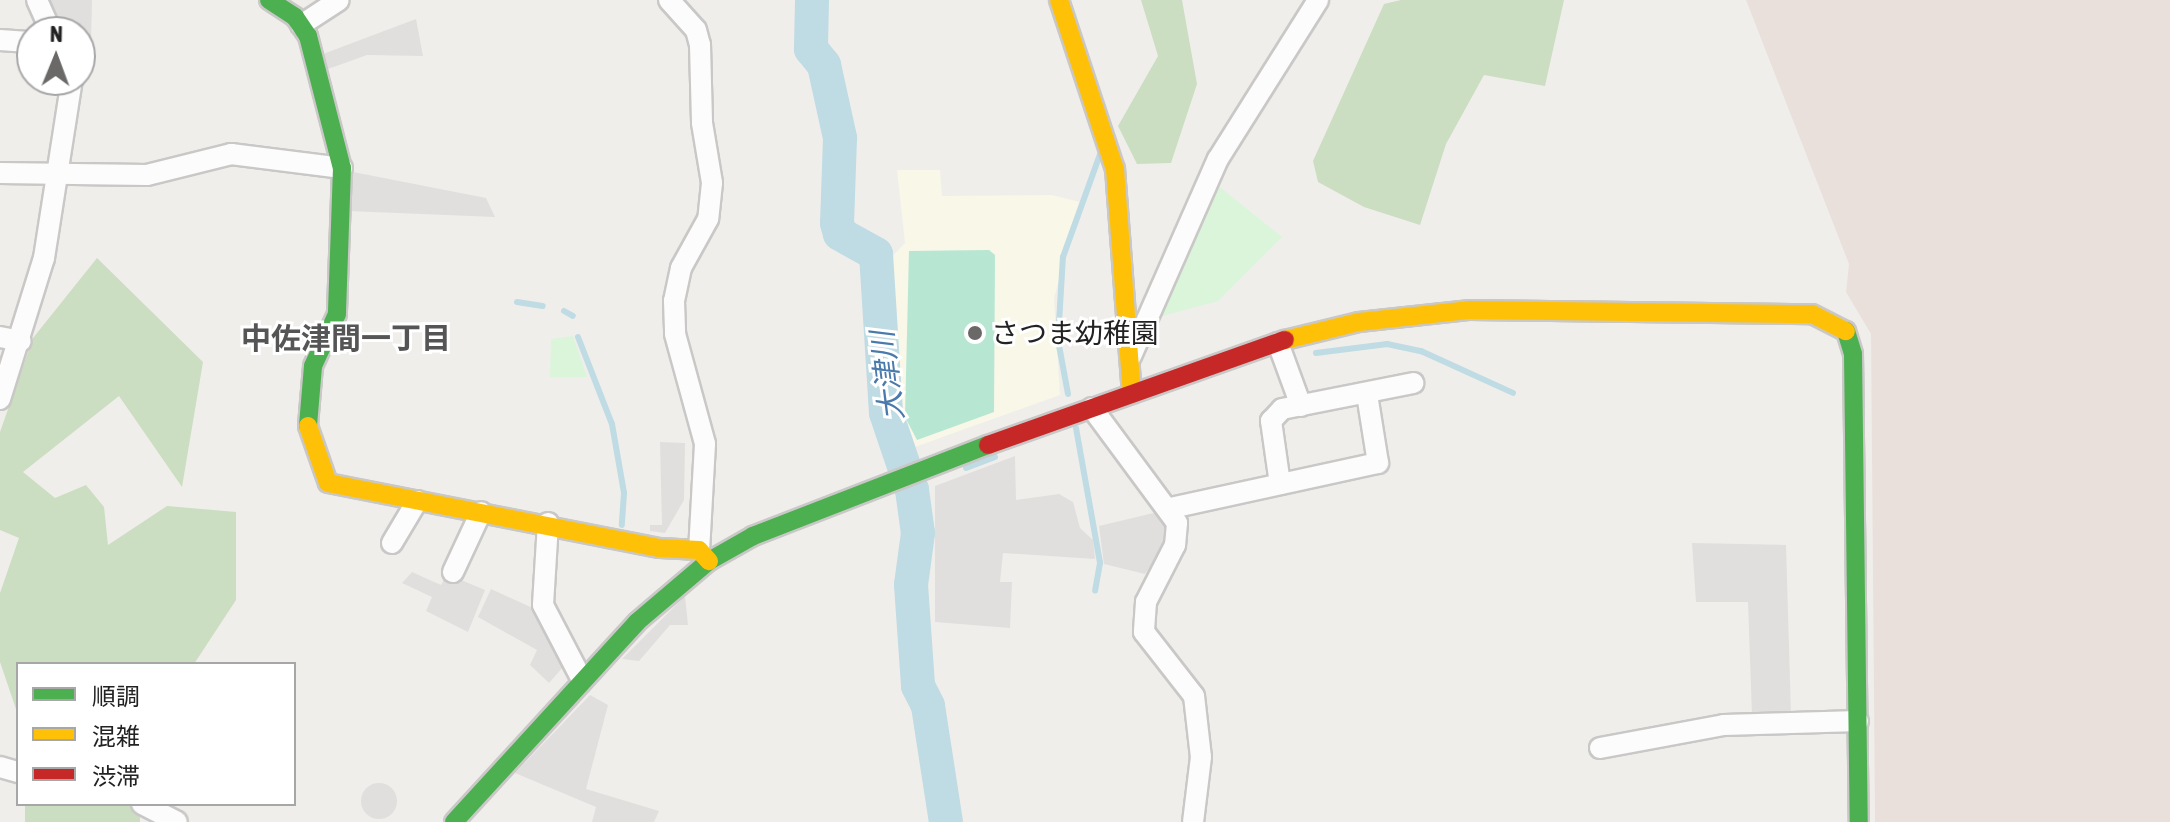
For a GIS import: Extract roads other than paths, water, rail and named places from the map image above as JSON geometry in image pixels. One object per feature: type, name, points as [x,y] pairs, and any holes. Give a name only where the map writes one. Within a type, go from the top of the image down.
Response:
[{"type":"street","points":[[269,0],[301,25],[342,168],[337,314],[313,366],[308,398],[308,439],[321,489],[548,523],[704,556]]},
{"type":"street","points":[[301,25],[339,0]]},
{"type":"street","points":[[669,0],[696,30],[700,45],[702,123],[712,183],[708,219],[681,268],[674,301],[675,334],[705,444],[704,556]]},
{"type":"street","points":[[1059,0],[1115,169],[1132,393]]},
{"type":"street","points":[[1129,360],[1218,159],[1318,0]]},
{"type":"street","points":[[0,40],[0,59]]},
{"type":"street","points":[[0,399],[21,341],[58,173],[70,96]]},
{"type":"street","points":[[0,173],[147,175],[231,154],[342,168]]},
{"type":"street","points":[[454,822],[581,678],[704,556],[938,463],[1278,343],[1359,322],[1470,310],[1835,320],[1847,331],[1853,354],[1859,822]]},
{"type":"street","points":[[0,337],[21,341]]},
{"type":"street","points":[[1278,343],[1301,406]]},
{"type":"street","points":[[1280,484],[1271,421],[1282,409],[1413,383]]},
{"type":"street","points":[[1171,508],[1378,463],[1367,394]]},
{"type":"street","points":[[1092,408],[1171,508],[1175,545],[1146,602],[1144,632],[1194,696],[1201,757],[1193,822]]},
{"type":"street","points":[[392,543],[417,501]]},
{"type":"street","points":[[453,572],[481,512]]},
{"type":"street","points":[[548,523],[543,605],[581,678]]},
{"type":"street","points":[[1600,748],[1724,725],[1858,721]]},
{"type":"street","points":[[146,806],[177,822]]},
{"type":"waterway","name":"大津川","points":[[812,0],[811,49],[824,65],[840,138],[837,223],[840,234],[876,254],[886,413],[912,490],[918,533],[911,585],[918,686],[928,706],[946,822]]},
{"type":"waterway","points":[[1068,394],[1058,340],[1063,257],[1100,154]]},
{"type":"waterway","points":[[517,302],[543,306]]},
{"type":"waterway","points":[[564,311],[573,316]]},
{"type":"waterway","points":[[578,337],[612,424],[624,493],[622,525]]},
{"type":"waterway","points":[[1316,353],[1387,344],[1421,351],[1513,393]]},
{"type":"waterway","points":[[1076,428],[1100,563],[1095,591]]},
{"type":"waterway","points":[[966,468],[995,457]]},
{"type":"place","name":"さつま幼稚園","points":[[975,333]]},
{"type":"district","name":"中佐津間一丁目","points":[[346,338]]}]
